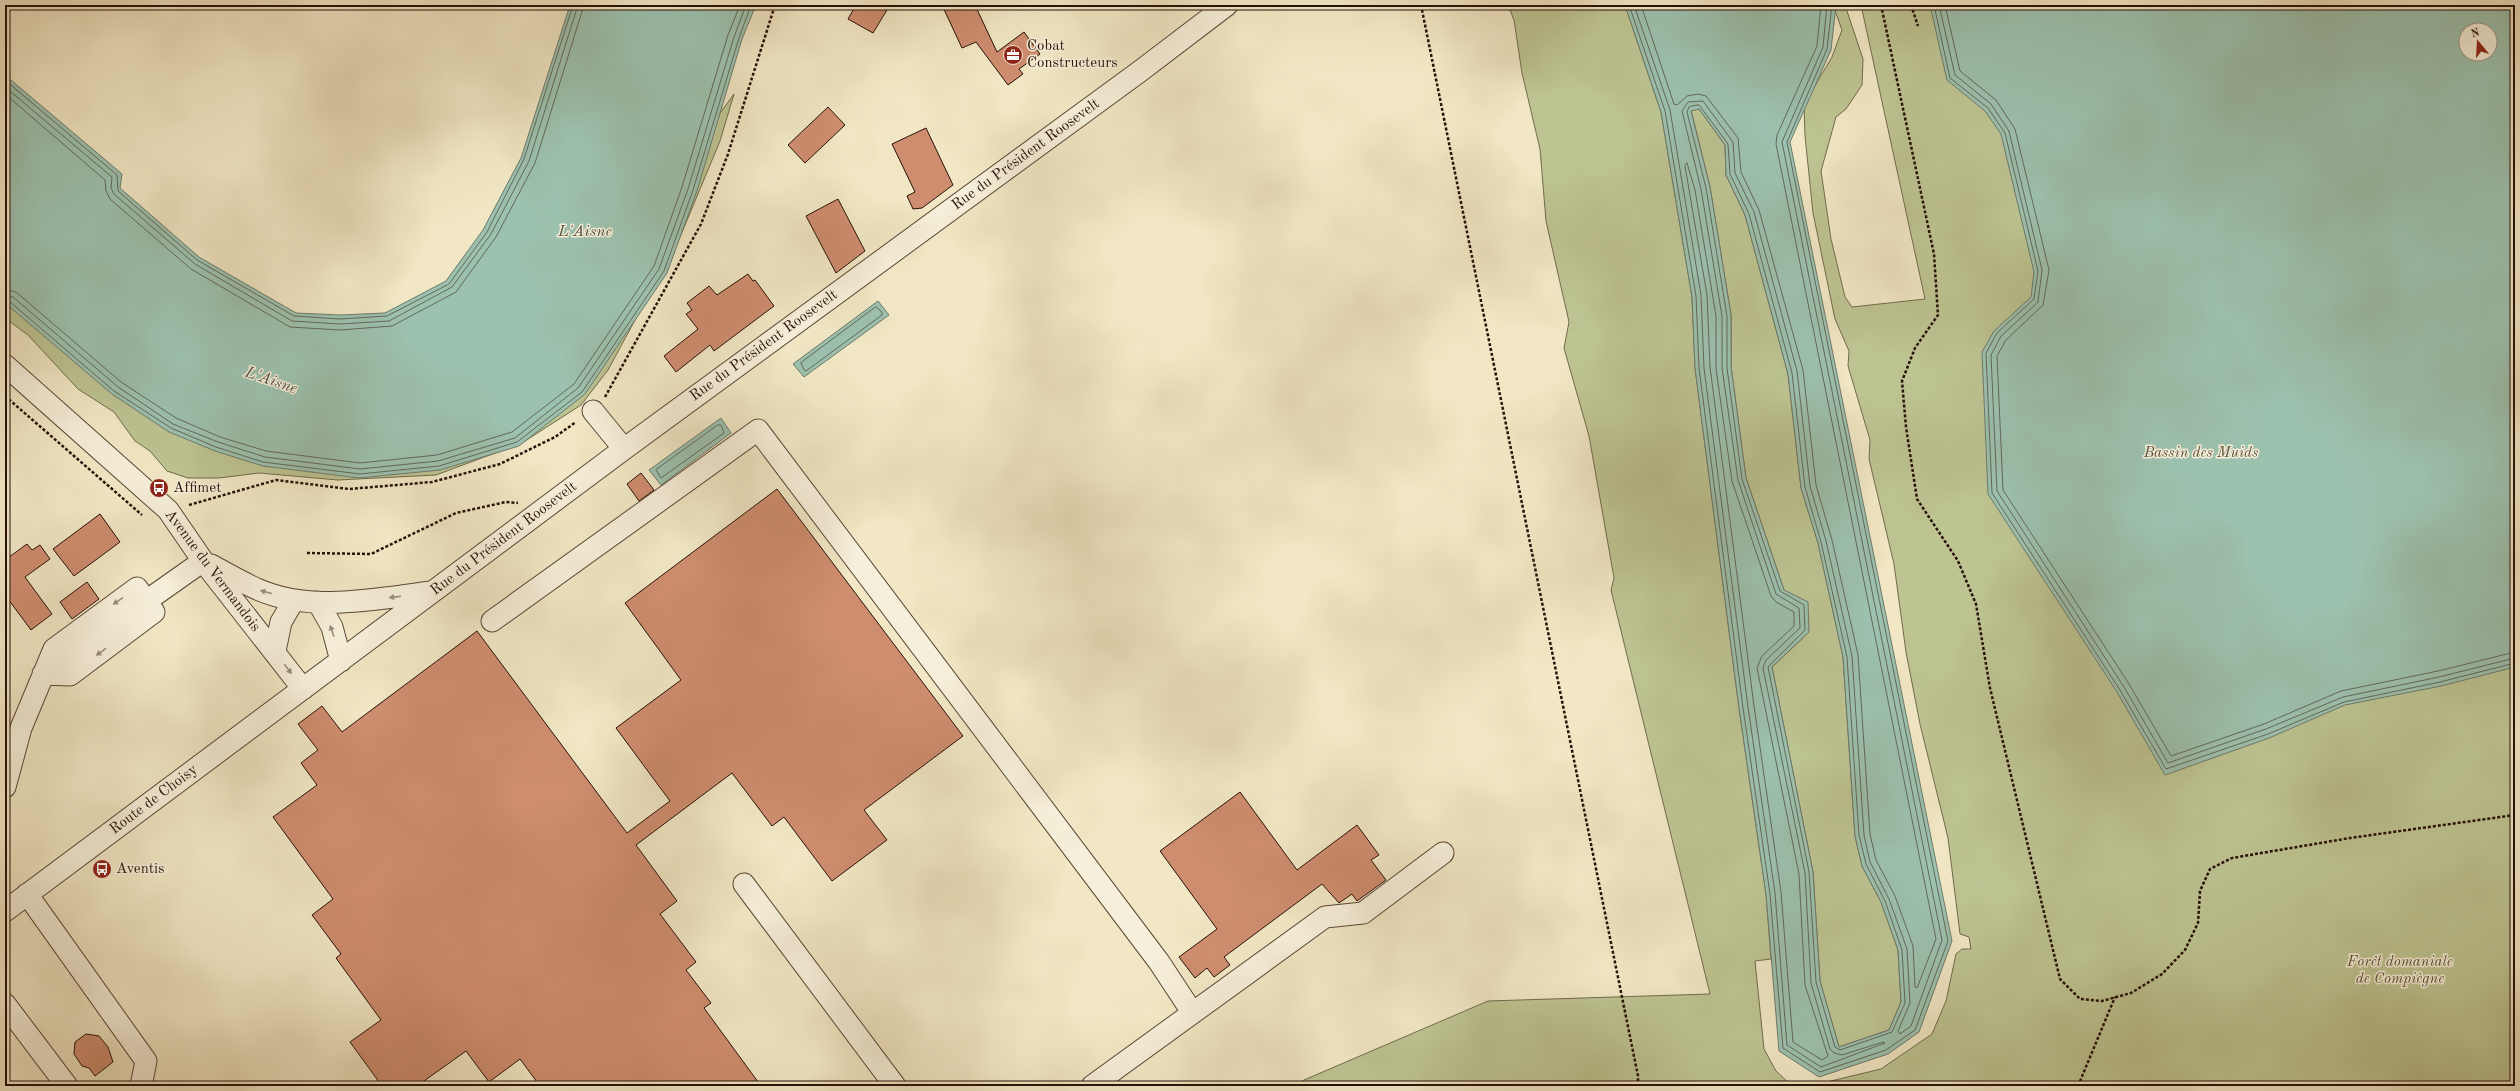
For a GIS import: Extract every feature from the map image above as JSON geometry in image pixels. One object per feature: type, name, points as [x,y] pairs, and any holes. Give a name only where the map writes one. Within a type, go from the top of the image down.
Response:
[{"type":"street","name":"Rue du Président Roosevelt","points":[[303,689],[624,449],[1139,72],[1227,5]]},
{"type":"street","name":"Avenue du Vermandois","points":[[5,365],[168,510],[203,561],[303,689]]},
{"type":"street","points":[[593,411],[624,449]]},
{"type":"street","points":[[492,621],[758,430],[1159,962],[1192,1012]]},
{"type":"street","points":[[5,787],[21,728],[43,674],[203,561],[258,590],[294,600],[318,602],[363,601],[433,592]]},
{"type":"street","points":[[275,652],[281,622],[294,600]]},
{"type":"street","points":[[318,602],[332,627],[341,661]]},
{"type":"street","name":"Route de Choisy","points":[[5,911],[303,689]]},
{"type":"street","points":[[1092,1086],[1325,916],[1363,913],[1443,853]]},
{"type":"street","points":[[744,884],[895,1086]]},
{"type":"street","points":[[27,894],[146,1061],[141,1086]]},
{"type":"street","points":[[5,1004],[67,1086]]},
{"type":"path","points":[[168,510],[276,480],[349,489],[432,482],[500,464],[555,437],[593,411],[605,398],[701,224],[728,154],[775,5]]},
{"type":"path","points":[[1421,5],[1636,1068],[1638,1086]]},
{"type":"path","points":[[1881,5],[1934,254],[1937,280],[1938,315],[1915,348],[1902,381],[1906,427],[1917,499],[1958,561],[1976,604],[1990,688],[2060,979],[2080,999],[2102,1001],[2131,993],[2162,974],[2185,950],[2198,924],[2200,891],[2210,869],[2232,858],[2350,838],[2515,815]]},
{"type":"path","points":[[1912,5],[1918,26]]},
{"type":"path","points":[[307,553],[370,554],[456,513],[506,502],[548,506]]},
{"type":"path","points":[[2078,1086],[2115,997]]},
{"type":"green space","points":[[1508,5],[1625,5],[1661,112],[1692,297],[1695,368],[1739,708],[1766,894],[1771,959],[1755,961],[1764,1049],[1776,1071],[1792,1086],[1297,1086],[1304,1080],[1488,1001],[1710,994],[1611,590],[1614,578],[1589,436],[1564,348],[1569,322],[1546,221],[1540,149],[1522,73],[1514,20]]},
{"type":"green space","name":"Bassin des Muids","points":[[1833,5],[1845,5],[1863,59],[1862,85],[1846,109],[1836,117],[1821,171],[1831,239],[1845,297],[1852,307],[1925,299],[1861,5],[2515,5],[2515,1086],[1810,1086],[1881,1069],[1932,1034],[1946,1001],[1956,954],[1962,949],[1971,949],[1969,937],[1960,934],[1948,838],[1920,724],[1906,652],[1894,564],[1869,459],[1870,440],[1848,366],[1849,351],[1835,319],[1813,213],[1805,136],[1804,104],[1832,57],[1842,30]]},
{"type":"green space","points":[[734,94],[720,141],[680,237],[608,370],[581,405],[522,443],[436,475],[338,480],[259,473],[219,478],[188,478],[167,471],[150,451],[135,441],[114,412],[78,389],[28,335],[5,318],[5,289],[152,410],[682,205],[720,113]]},
{"type":"green space","points":[[1699,109],[1725,145],[1726,175],[1745,215],[1788,374],[1801,488],[1818,543],[1843,657],[1855,836],[1862,866],[1881,902],[1898,950],[1901,1002],[1889,1030],[1839,1047],[1820,981],[1813,872],[1772,667],[1809,632],[1784,590],[1746,478],[1731,367],[1731,315],[1710,187],[1691,110]]},
{"type":"water","name":"L'Aisne","points":[[570,5],[756,5],[742,39],[697,191],[667,273],[585,394],[519,446],[440,470],[359,478],[263,466],[215,451],[169,432],[112,394],[5,303],[5,75],[122,174],[120,188],[199,257],[296,313],[340,315],[385,313],[446,281],[483,230],[521,158]]},
{"type":"water","points":[[1625,5],[1836,5],[1831,50],[1790,142],[1952,941],[1919,1032],[1888,1054],[1819,1077],[1779,1051],[1766,894],[1739,708],[1695,368],[1692,297],[1661,112]],"holes":[[[1699,109],[1725,145],[1726,175],[1745,215],[1788,374],[1801,488],[1818,543],[1843,657],[1855,836],[1862,866],[1881,902],[1898,950],[1901,1002],[1889,1030],[1839,1047],[1820,981],[1813,872],[1772,667],[1809,632],[1808,602],[1784,590],[1746,478],[1731,367],[1731,315],[1710,187],[1691,111]]]},
{"type":"water","name":"Bassin des Muids","points":[[1930,5],[2515,5],[2515,667],[2441,686],[2345,705],[2269,738],[2165,775],[2117,692],[1988,494],[1982,352],[1994,331],[2031,297],[2034,272],[2001,134],[1985,111],[1947,80]]},
{"type":"water","points":[[878,301],[889,315],[804,377],[793,364]]},
{"type":"water","points":[[721,418],[731,433],[661,485],[649,470]]},
{"type":"building","points":[[856,5],[890,5],[873,33],[848,19]]},
{"type":"building","points":[[942,5],[975,5],[997,52],[1024,32],[1040,54],[1019,69],[1023,74],[1008,85],[976,42],[962,48]]},
{"type":"building","points":[[828,107],[845,125],[805,163],[788,145]]},
{"type":"building","points":[[926,128],[953,185],[922,208],[913,209],[907,196],[915,192],[892,144]]},
{"type":"building","points":[[838,199],[865,251],[836,273],[806,216]]},
{"type":"building","points":[[748,274],[753,281],[755,280],[774,306],[714,351],[710,345],[676,372],[664,356],[698,329],[686,314],[692,310],[687,303],[709,286],[717,295]]},
{"type":"building","points":[[641,473],[654,490],[639,501],[627,484]]},
{"type":"building","points":[[777,489],[963,736],[864,810],[887,840],[832,881],[784,817],[772,826],[732,773],[636,845],[677,901],[660,914],[696,962],[686,970],[711,1003],[704,1008],[761,1086],[540,1086],[520,1059],[489,1082],[466,1051],[417,1086],[382,1086],[350,1042],[381,1020],[336,958],[341,954],[312,915],[333,899],[273,817],[317,785],[301,763],[318,750],[298,724],[322,706],[342,732],[477,631],[627,833],[670,801],[616,728],[681,680],[625,603]]},
{"type":"building","points":[[100,514],[120,542],[74,576],[53,549]]},
{"type":"building","points":[[27,544],[32,550],[40,545],[50,559],[25,577],[52,614],[31,630],[5,595],[5,560]]},
{"type":"building","points":[[87,582],[99,599],[72,619],[60,602]]},
{"type":"building","points":[[1240,792],[1297,870],[1357,825],[1379,855],[1371,860],[1386,880],[1357,901],[1352,894],[1339,903],[1322,884],[1224,957],[1230,965],[1214,977],[1207,968],[1195,978],[1179,957],[1217,929],[1160,851]]},
{"type":"building","points":[[86,1034],[99,1036],[108,1047],[113,1062],[95,1076],[89,1068],[82,1066],[74,1054],[75,1042]]},
{"type":"place","name":"Cobat Constructeurs","points":[[1013,55]]},
{"type":"place","name":"Affimet","points":[[159,488]]},
{"type":"place","name":"Aventis","points":[[102,869]]},
{"type":"park label","name":"Forêt domaniale de Compiègne","points":[[2400,970]]}]
